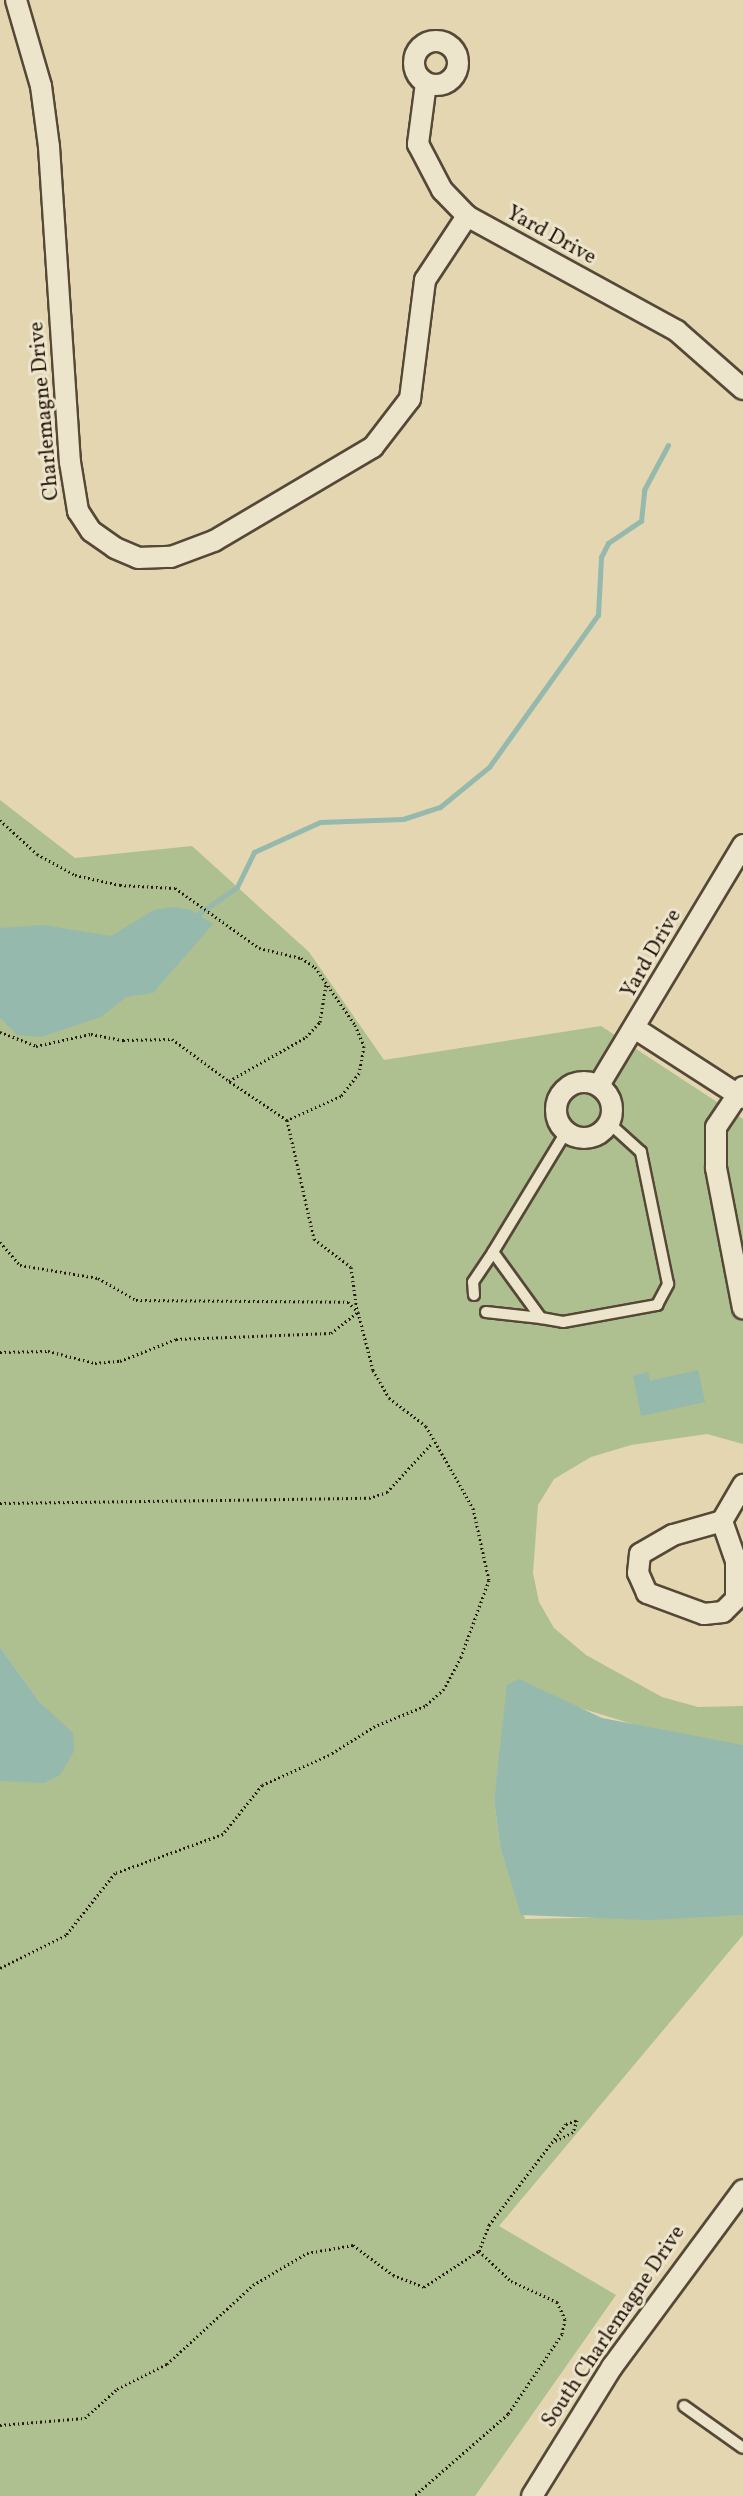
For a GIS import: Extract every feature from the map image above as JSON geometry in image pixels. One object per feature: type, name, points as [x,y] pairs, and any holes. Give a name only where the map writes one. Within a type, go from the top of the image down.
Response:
[{"type":"street","name":"Charlemagne Drive","points":[[16,0],[42,86],[48,137],[73,482],[78,510],[91,531],[116,548],[138,558],[171,557],[214,541],[373,447],[410,399],[424,280],[467,216]]},
{"type":"street","name":"Yard Drive","points":[[426,83],[418,144],[442,190],[467,216],[677,331],[741,382]]},
{"type":"street","name":"Yard Drive","points":[[599,1085],[636,1029],[743,845]]},
{"type":"street","points":[[636,1029],[741,1093],[716,1127],[716,1168],[743,1308]]},
{"type":"street","points":[[581,1081],[599,1085],[611,1099],[609,1123],[592,1137],[566,1132],[556,1116],[564,1089],[581,1081]]},
{"type":"street","points":[[722,1521],[736,1561],[736,1599],[723,1612],[704,1614],[647,1593],[638,1574],[640,1554],[673,1536],[722,1521],[743,1485]]},
{"type":"street","name":"South Charlemagne Drive","points":[[532,2496],[612,2367],[743,2190]]},
{"type":"lane","points":[[486,1312],[563,1322],[657,1305],[668,1284],[641,1152],[609,1123]]},
{"type":"lane","points":[[474,1295],[473,1281],[494,1252],[566,1132]]},
{"type":"lane","points":[[494,1252],[541,1318]]},
{"type":"lane","points":[[684,2406],[743,2448]]},
{"type":"path","points":[[0,820],[37,854],[75,875],[189,894],[259,948],[301,958],[315,967],[364,1046],[359,1073],[341,1096],[287,1120]]},
{"type":"path","points":[[229,1081],[306,1036],[320,1022],[326,983]]},
{"type":"path","points":[[0,1032],[36,1046],[91,1034],[123,1040],[172,1039],[287,1120],[314,1239],[351,1267],[357,1311],[373,1371],[389,1398],[426,1426],[432,1443],[474,1508],[489,1580],[481,1612],[444,1689],[425,1706],[375,1726],[329,1755],[262,1785],[223,1834],[115,1873],[66,1935],[0,1968]]},
{"type":"path","points":[[0,1242],[20,1265],[98,1278],[136,1300],[348,1302],[357,1311]]},
{"type":"path","points":[[0,1352],[48,1351],[95,1363],[120,1360],[176,1339],[331,1333],[357,1311]]},
{"type":"path","points":[[0,1503],[369,1498],[387,1492],[432,1443]]},
{"type":"path","points":[[0,2425],[85,2418],[117,2389],[167,2364],[253,2285],[307,2253],[353,2246],[393,2275],[424,2287],[479,2251],[489,2225],[566,2124],[577,2120],[573,2132],[553,2142]]},
{"type":"path","points":[[414,2496],[508,2414],[562,2334],[565,2319],[557,2302],[511,2281],[479,2251]]},
{"type":"green space","points":[[0,800],[75,858],[192,846],[309,952],[384,1060],[601,1026],[743,1119],[743,1444],[707,1434],[631,1445],[591,1457],[554,1479],[538,1505],[533,1573],[539,1602],[554,1628],[586,1655],[662,1697],[698,1707],[743,1706],[743,1745],[665,1734],[577,1707],[498,1769],[494,1800],[500,1846],[525,1919],[743,1915],[743,1935],[499,2226],[616,2295],[475,2496],[0,2496],[0,1781],[72,1733],[39,1701],[0,1647]]},
{"type":"water","points":[[173,907],[191,910],[213,924],[153,993],[126,997],[101,1017],[41,1037],[17,1035],[0,1018],[0,928],[43,925],[111,936],[154,910]]},
{"type":"water","points":[[698,1370],[705,1402],[641,1416],[633,1376],[648,1372],[650,1381]]},
{"type":"water","points":[[0,1647],[39,1701],[73,1733],[74,1751],[60,1775],[44,1783],[0,1781]]},
{"type":"water","points":[[519,1679],[602,1718],[743,1745],[743,1915],[650,1920],[521,1915],[500,1846],[494,1800],[507,1685]]},
{"type":"waterway","points":[[194,917],[237,887],[254,852],[320,822],[403,819],[440,807],[489,767],[598,615],[601,557],[608,543],[641,521],[644,490],[668,445]]}]
